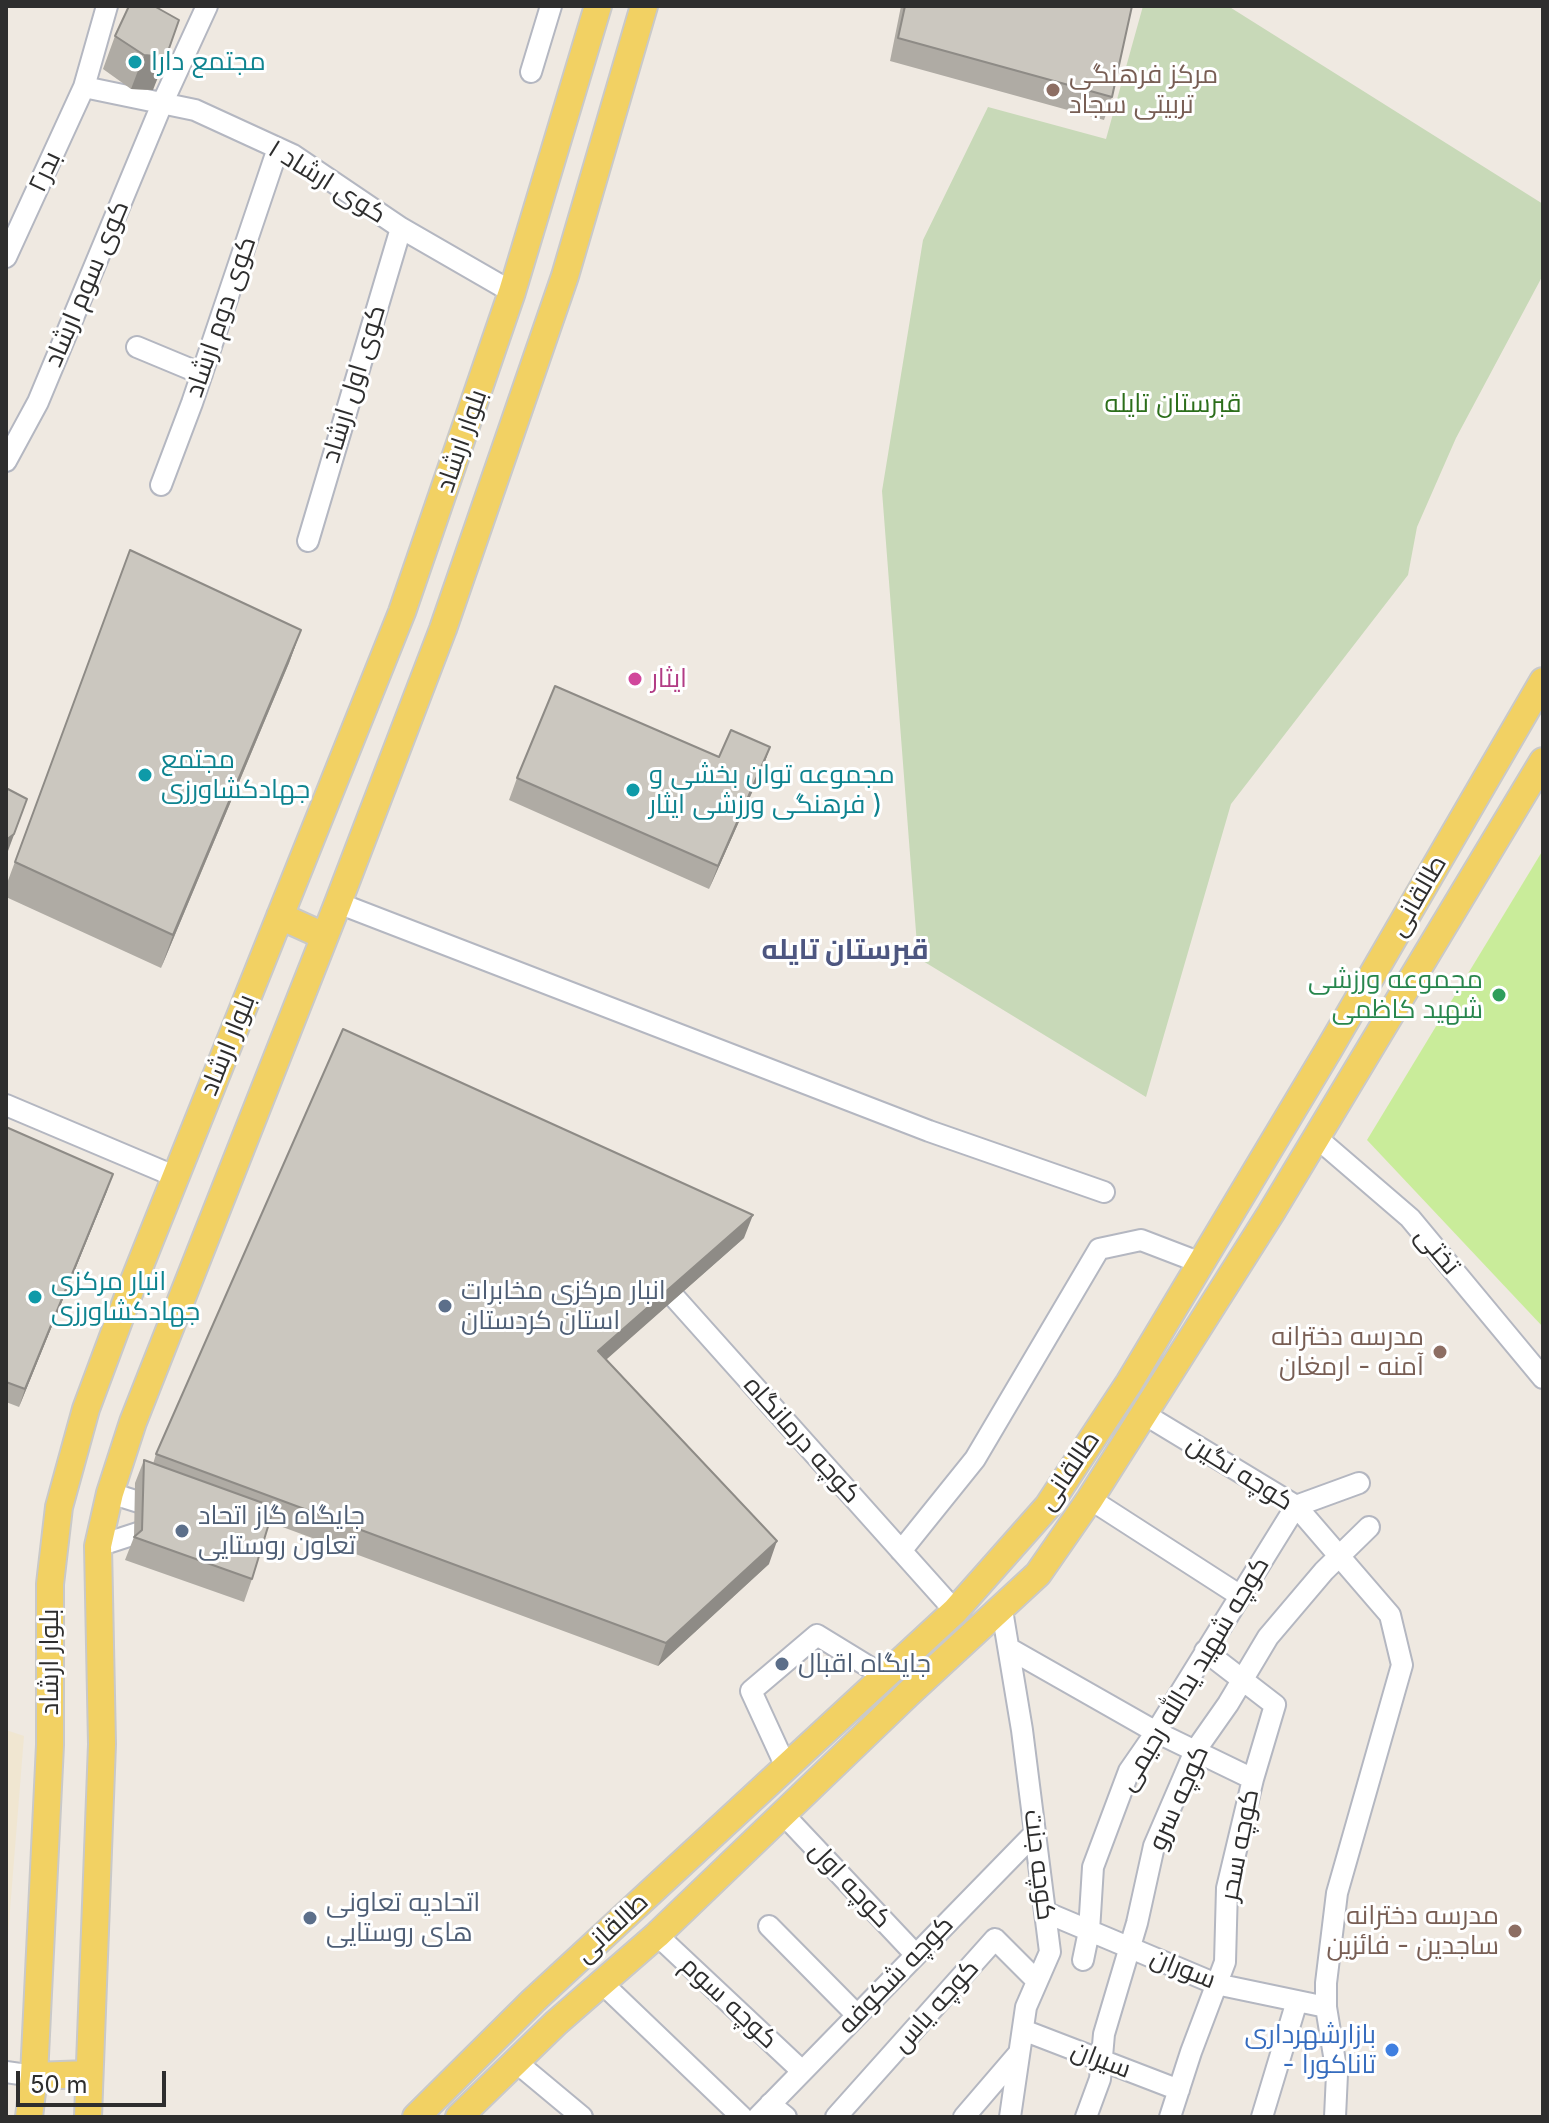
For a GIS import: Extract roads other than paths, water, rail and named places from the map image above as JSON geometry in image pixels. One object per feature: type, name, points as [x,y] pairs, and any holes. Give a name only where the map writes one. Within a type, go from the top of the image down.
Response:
[{"type":"main road","name":"بلوار ارشاد","points":[[29,2117],[34,2076],[50,1745],[50,1584],[59,1507],[86,1409],[174,1176],[402,612],[512,292],[598,6]]},
{"type":"main road","name":"بلوار ارشاد","points":[[88,2117],[102,1744],[98,1546],[110,1493],[133,1422],[443,629],[565,276],[644,6]]},
{"type":"main road","name":"طالقانی","points":[[416,2117],[533,2001],[955,1611],[1048,1506],[1129,1383],[1201,1263],[1543,681]]},
{"type":"main road","name":"طالقانی","points":[[459,2117],[657,1935],[1038,1574],[1090,1499],[1317,1138],[1543,761]]},
{"type":"main road","points":[[280,916],[324,936]]},
{"type":"main road","points":[[1285,1122],[1317,1138]]},
{"type":"main road","points":[[478,2056],[507,2071]]},
{"type":"main road","points":[[34,2076],[88,2074]]},
{"type":"street","name":"بدر۲","points":[[6,257],[84,87],[107,6]]},
{"type":"street","name":"کوی سوم ارشاد","points":[[6,461],[38,402],[162,104],[207,6]]},
{"type":"street","points":[[531,72],[551,6]]},
{"type":"street","name":"کوی ارشاد ۱","points":[[84,87],[195,110],[293,155],[401,228],[512,292]]},
{"type":"street","name":"کوی دوم ارشاد","points":[[161,485],[278,148]]},
{"type":"street","name":"کوی اول ارشاد","points":[[308,541],[401,228]]},
{"type":"street","points":[[137,347],[202,374]]},
{"type":"street","points":[[338,903],[929,1131],[1104,1192]]},
{"type":"street","points":[[6,1105],[174,1176]]},
{"type":"street","name":"تختی","points":[[1317,1138],[1410,1218],[1543,1378]]},
{"type":"street","points":[[901,1551],[975,1459],[1099,1249],[1141,1240],[1201,1263]]},
{"type":"street","name":"کوچه درمانگاه","points":[[649,1268],[955,1611]]},
{"type":"street","name":"کوچه نگین","points":[[1144,1414],[1296,1506],[1390,1615],[1402,1665],[1337,1893],[1326,2007]]},
{"type":"street","points":[[1296,1506],[1359,1483]]},
{"type":"street","points":[[110,1493],[180,1515]]},
{"type":"street","points":[[1090,1499],[1239,1595]]},
{"type":"street","name":"کوچه شهید یدالله رحیمی","points":[[1083,1960],[1089,1931],[1093,1867],[1129,1771],[1296,1506]]},
{"type":"street","name":"کوچه سرو","points":[[1086,2117],[1100,2079],[1104,2034],[1131,1948],[1154,1846],[1195,1751],[1268,1637],[1339,1556],[1369,1527]]},
{"type":"street","points":[[98,1546],[144,1531],[173,1542]]},
{"type":"street","name":"کوچه جنت","points":[[1002,1610],[1010,1649],[1050,1952],[1026,2007],[1010,2117]]},
{"type":"street","points":[[786,1767],[751,1691],[817,1635],[884,1676]]},
{"type":"street","points":[[1010,1649],[1156,1732],[1253,1779]]},
{"type":"street","name":"کوچه سحر","points":[[1170,2117],[1225,1962],[1227,1888],[1253,1779],[1275,1705],[1205,1651]]},
{"type":"street","name":"کوچه اول","points":[[784,1815],[916,1955]]},
{"type":"street","name":"کوچه شکوفه","points":[[771,2113],[802,2071],[1035,1833]]},
{"type":"street","name":"سوران","points":[[1045,1912],[1216,1984],[1326,2007]]},
{"type":"street","points":[[769,1926],[857,2015]]},
{"type":"street","name":"کوچه سوم","points":[[657,1935],[802,2071]]},
{"type":"street","name":"کوچه یاس","points":[[836,2117],[995,1939],[1037,1981]]},
{"type":"street","points":[[602,1983],[742,2117]]},
{"type":"street","points":[[1262,2117],[1297,2001]]},
{"type":"street","points":[[1326,2007],[1337,2074],[1335,2117]]},
{"type":"street","name":"سیران","points":[[1023,2030],[1179,2090]]},
{"type":"street","points":[[964,2117],[1020,2052]]},
{"type":"street","points":[[507,2071],[578,2116]]},
{"type":"street","points":[[6,2072],[34,2076]]},
{"type":"place","name":"مجتمع دارا","points":[[135,62]]},
{"type":"place","name":"مرکز فرهنگی تربیتی سجاد","points":[[1053,90]]},
{"type":"place","name":"ایثار","points":[[635,679]]},
{"type":"place","name":"مجتمع جهادکشاورزی","points":[[145,775]]},
{"type":"place","name":"مجموعه توان بخشی و فرهنگی ورزشی ایثار )","points":[[633,790]]},
{"type":"place","name":"مجموعه ورزشی شهید کاظمی","points":[[1499,995]]},
{"type":"place","name":"انبار مرکزی جهادکشاورزی","points":[[35,1297]]},
{"type":"place","name":"انبار مرکزی مخابرات استان کردستان","points":[[445,1306]]},
{"type":"place","name":"مدرسه دخترانه آمنه - ارمغان","points":[[1440,1352]]},
{"type":"place","name":"جایگاه گاز اتحاد تعاون روستایی","points":[[182,1531]]},
{"type":"place","name":"جایگاه اقبال","points":[[782,1664]]},
{"type":"place","name":"اتحادیه تعاونی های روستایی","points":[[310,1918]]},
{"type":"place","name":"مدرسه دخترانه ساجدین - فائزین","points":[[1515,1931]]},
{"type":"place","name":"بازارشهرداری - تاناکورا","points":[[1392,2050]]},
{"type":"district","name":"قبرستان تایله","points":[[845,951]]}]
